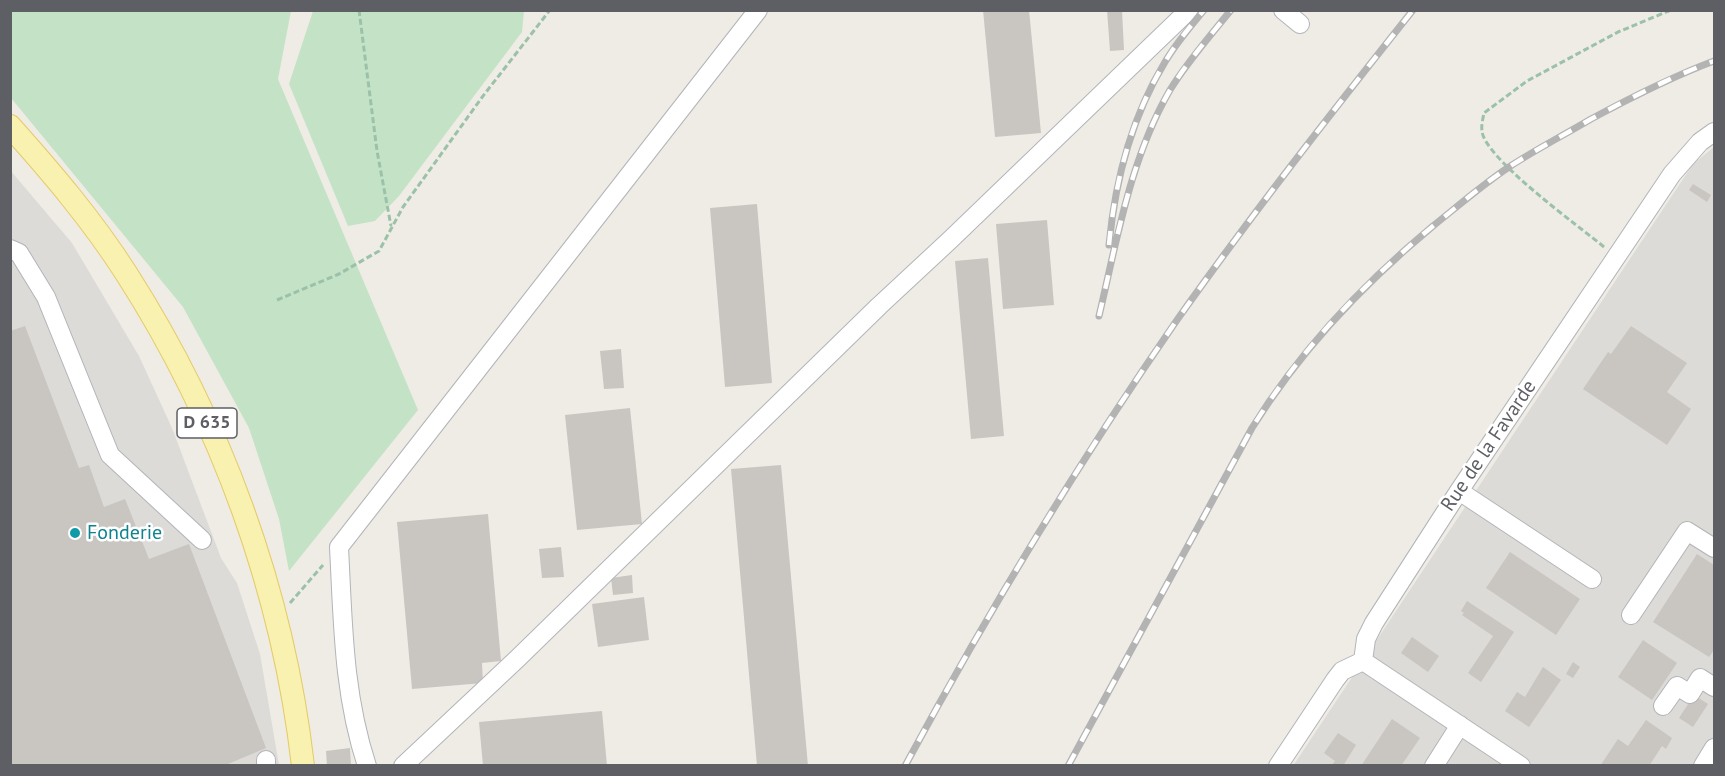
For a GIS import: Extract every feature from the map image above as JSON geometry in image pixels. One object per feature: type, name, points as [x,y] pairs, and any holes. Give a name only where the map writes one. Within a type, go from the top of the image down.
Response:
[{"type":"main road","name":"D 635","points":[[10,126],[56,177],[125,271],[163,332],[219,447],[245,514],[277,618],[291,681],[303,765]]},
{"type":"street","points":[[367,765],[352,717],[344,656],[339,547],[758,10]]},
{"type":"street","points":[[403,765],[518,659],[676,502],[1189,10]]},
{"type":"street","points":[[1283,10],[1300,24]]},
{"type":"street","name":"Rue de la Favarde","points":[[1363,661],[1366,639],[1374,623],[1459,491],[1671,174],[1714,132]]},
{"type":"street","points":[[10,249],[19,253],[46,297],[110,455],[202,540]]},
{"type":"street","points":[[1459,491],[1592,579]]},
{"type":"street","points":[[1631,615],[1687,531],[1714,548]]},
{"type":"street","points":[[1278,765],[1342,671],[1363,661],[1521,765]]},
{"type":"street","points":[[1663,706],[1677,686],[1690,694],[1700,678],[1714,687]]},
{"type":"street","points":[[1434,765],[1460,725]]},
{"type":"street","points":[[1703,765],[1714,748]]},
{"type":"path","points":[[359,10],[377,151],[392,227]]},
{"type":"path","points":[[277,300],[339,274],[379,251],[403,207],[483,96],[550,10]]},
{"type":"path","points":[[1616,256],[1508,168],[1492,152],[1481,132],[1484,113],[1527,81],[1618,32],[1671,10]]},
{"type":"path","points":[[277,618],[339,547]]},
{"type":"shaded area","points":[[1714,147],[1714,765],[1293,766],[1693,164]]},
{"type":"shaded area","points":[[10,170],[72,243],[139,356],[172,428],[221,558],[237,583],[260,654],[279,765],[11,765]]},
{"type":"green space","points":[[10,11],[291,11],[278,79],[418,410],[289,571],[279,519],[249,428],[183,307],[11,98]]},
{"type":"green space","points":[[313,11],[524,11],[522,32],[399,196],[375,221],[348,226],[289,84]]},
{"type":"building","points":[[983,10],[1029,10],[1041,133],[995,137]]},
{"type":"building","points":[[1107,10],[1122,10],[1124,50],[1110,51]]},
{"type":"building","points":[[1693,184],[1711,195],[1707,202],[1689,190]]},
{"type":"building","points":[[757,204],[772,383],[725,387],[710,208]]},
{"type":"building","points":[[1047,220],[1054,305],[1003,309],[996,224]]},
{"type":"building","points":[[988,258],[1004,436],[971,439],[955,261]]},
{"type":"building","name":"Fonderie","points":[[25,326],[79,468],[89,465],[104,507],[125,499],[149,559],[189,544],[266,748],[228,764],[228,766],[10,766],[10,331]]},
{"type":"building","points":[[1631,326],[1687,363],[1667,392],[1691,409],[1667,445],[1583,389],[1608,352],[1611,354]]},
{"type":"building","points":[[621,349],[624,388],[604,389],[600,351]]},
{"type":"building","points":[[630,408],[642,524],[577,530],[565,415]]},
{"type":"building","points":[[781,465],[808,766],[757,766],[731,469]]},
{"type":"building","points":[[488,514],[501,661],[482,663],[483,683],[412,689],[397,522]]},
{"type":"building","points":[[561,547],[564,577],[542,578],[539,549]]},
{"type":"building","points":[[1510,552],[1580,599],[1556,635],[1486,588]]},
{"type":"building","points":[[1697,554],[1714,565],[1714,650],[1709,657],[1653,622]]},
{"type":"building","points":[[632,575],[633,593],[613,595],[611,578]]},
{"type":"building","points":[[644,597],[649,640],[598,647],[592,604]]},
{"type":"building","points":[[1467,601],[1514,632],[1481,682],[1468,673],[1493,636],[1462,615],[1464,613],[1461,611]]},
{"type":"building","points":[[1412,637],[1439,656],[1428,672],[1401,653]]},
{"type":"building","points":[[1643,640],[1677,663],[1652,700],[1618,677]]},
{"type":"building","points":[[1573,662],[1580,667],[1573,678],[1566,674]]},
{"type":"building","points":[[1543,667],[1561,680],[1529,727],[1505,711],[1517,692],[1525,697]]},
{"type":"building","points":[[1694,695],[1708,704],[1693,727],[1679,718]]},
{"type":"building","points":[[602,711],[607,766],[483,766],[479,722]]},
{"type":"building","points":[[1392,719],[1420,738],[1401,766],[1361,766]]},
{"type":"building","points":[[1646,720],[1672,738],[1666,749],[1662,746],[1649,766],[1600,766],[1618,739],[1628,746]]},
{"type":"building","points":[[1338,733],[1356,745],[1343,766],[1331,766],[1335,761],[1324,753]]},
{"type":"building","points":[[350,748],[351,766],[327,766],[326,751]]},
{"type":"railway","points":[[1109,245],[1120,174],[1143,105],[1169,55],[1204,10]]},
{"type":"railway","points":[[1099,316],[1126,200],[1156,116],[1184,69],[1231,10]]},
{"type":"railway","points":[[905,766],[1035,539],[1140,374],[1205,280],[1263,202],[1413,10]]},
{"type":"railway","points":[[1068,766],[1252,428],[1291,371],[1334,320],[1407,248],[1509,167],[1621,103],[1714,61]]},
{"type":"place","name":"Fonderie","points":[[75,533]]}]
